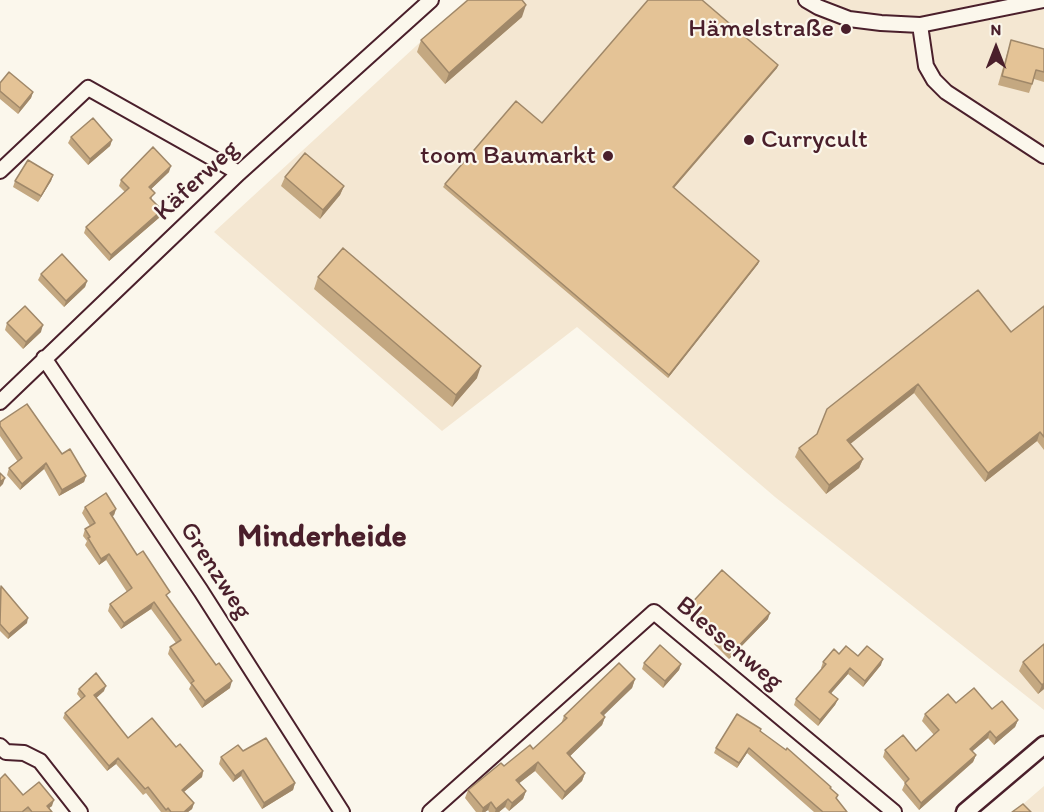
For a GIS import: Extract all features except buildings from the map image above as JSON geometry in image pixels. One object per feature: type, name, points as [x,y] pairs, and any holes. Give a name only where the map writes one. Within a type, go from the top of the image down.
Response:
[{"type":"street","name":"Käferweg","points":[[0,402],[239,173],[431,0]]},
{"type":"street","points":[[806,0],[849,19],[920,25],[1043,0]]},
{"type":"street","points":[[920,25],[926,66],[934,80],[946,92],[1044,156]]},
{"type":"street","points":[[0,171],[88,88],[239,173]]},
{"type":"street","name":"Grenzweg","points":[[44,358],[201,591],[342,812]]},
{"type":"street","name":"Blessenweg","points":[[430,812],[654,612],[894,812]]},
{"type":"street","points":[[965,812],[1044,745]]},
{"type":"street","points":[[0,746],[6,752],[24,753],[40,761],[80,812]]},
{"type":"shaded area","points":[[466,0],[1044,0],[1044,710],[775,497],[577,327],[442,431],[214,232]]},
{"type":"shaded area","points":[[1044,786],[1044,812],[1014,812]]},
{"type":"place","name":"Hämelstraße","points":[[846,29]]},
{"type":"place","name":"Currycult","points":[[749,140]]},
{"type":"place","name":"toom Baumarkt","points":[[608,156]]},
{"type":"district","name":"Minderheide","points":[[322,538]]}]
